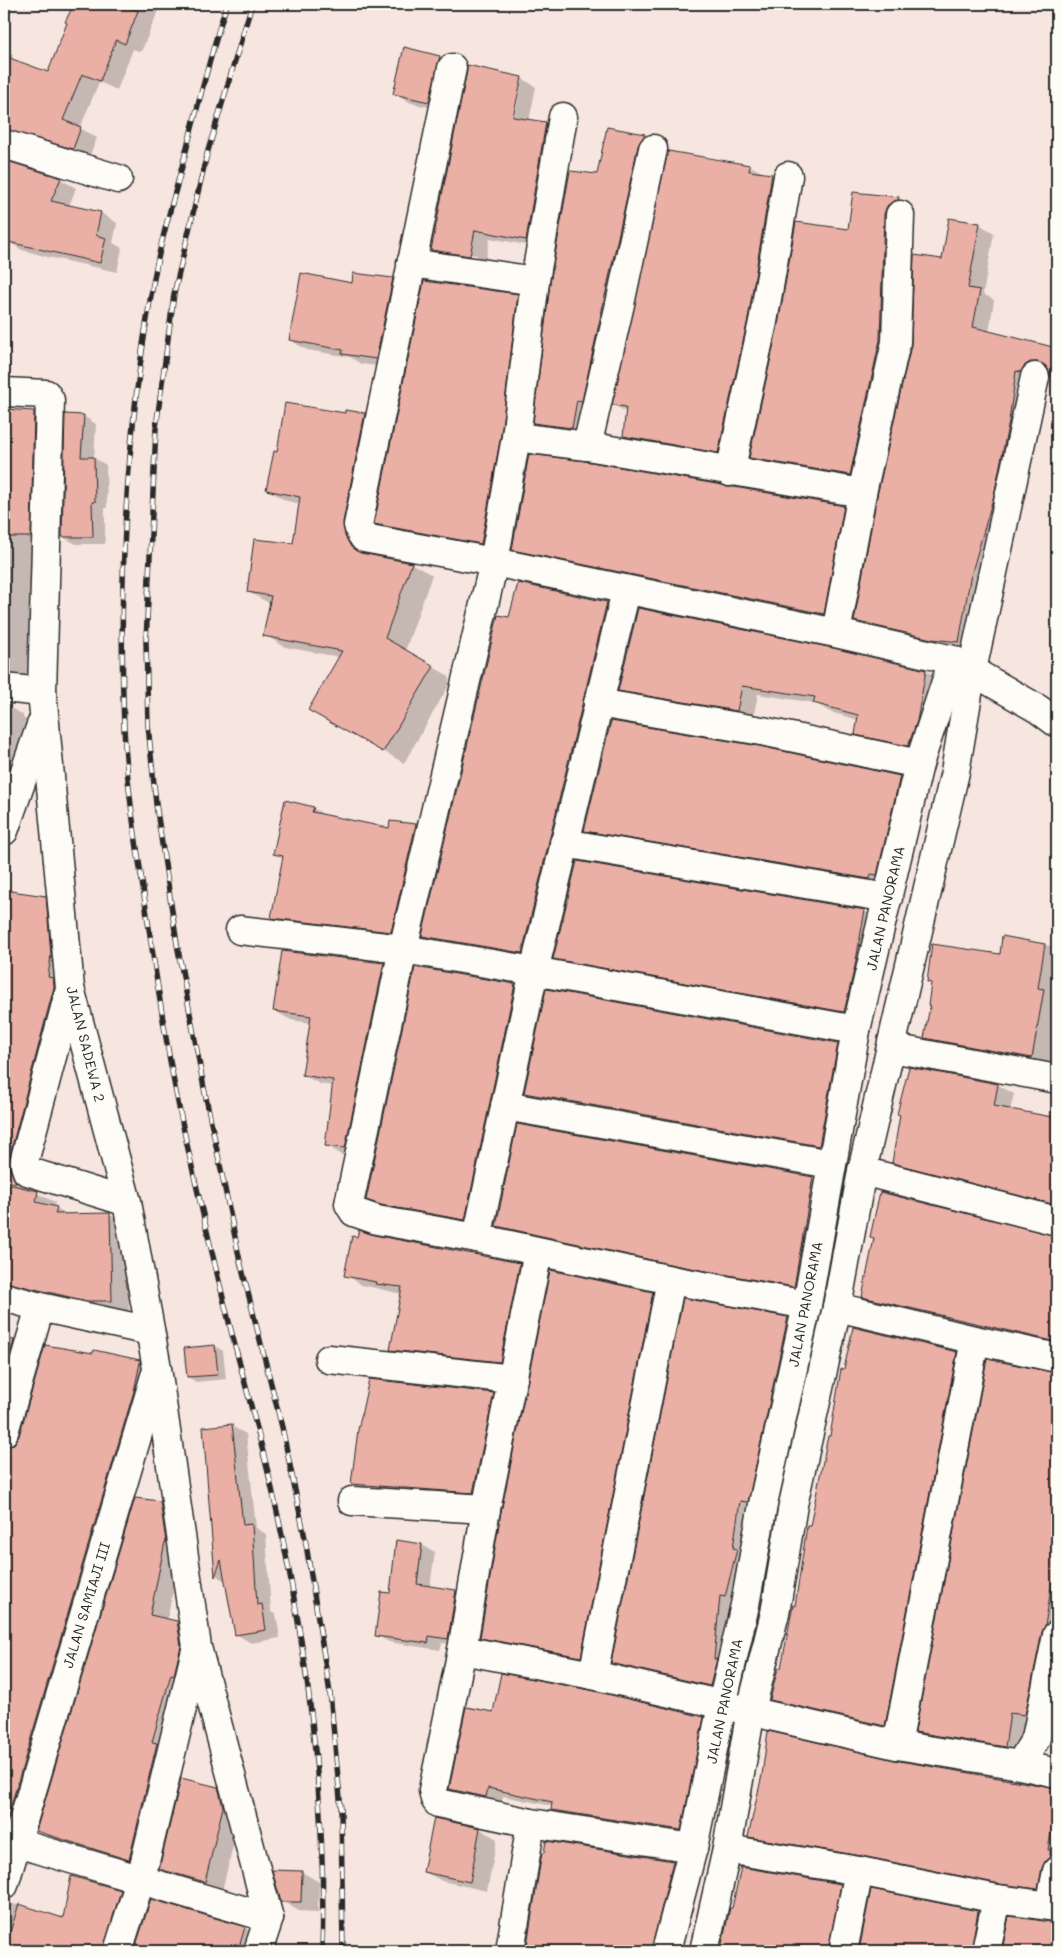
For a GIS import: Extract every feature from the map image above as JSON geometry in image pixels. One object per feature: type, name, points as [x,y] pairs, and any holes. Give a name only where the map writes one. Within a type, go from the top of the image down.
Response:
[{"type":"street","points":[[452,68],[358,525],[364,538],[494,562],[626,591],[836,633],[963,665],[1057,722]]},
{"type":"street","points":[[563,117],[535,281],[516,437],[494,562],[403,949],[349,1204],[354,1212],[377,1220],[477,1238],[671,1280],[807,1305]]},
{"type":"street","points":[[4,144],[118,179]]},
{"type":"street","points":[[587,446],[653,149]]},
{"type":"street","points":[[730,472],[763,322],[788,176]]},
{"type":"street","points":[[836,633],[862,493],[896,342],[900,215]]},
{"type":"street","points":[[411,263],[535,281]]},
{"type":"street","points":[[704,1951],[728,1850],[752,1710],[775,1613],[793,1505],[836,1307],[862,1171],[955,772],[963,665],[1035,377]]},
{"type":"street","points":[[4,392],[46,394],[50,400],[43,704],[4,831]]},
{"type":"street","points":[[516,437],[587,446],[730,472],[862,493]]},
{"type":"street","points":[[477,1238],[534,971],[626,591]]},
{"type":"street","name":"JALAN PANORAMA","points":[[666,1951],[693,1848],[722,1705],[745,1605],[764,1500],[807,1305],[856,1030],[919,764],[963,665]]},
{"type":"street","points":[[4,688],[43,704]]},
{"type":"street","points":[[598,703],[762,731],[919,764]]},
{"type":"street","name":"JALAN SADEWA 2","points":[[43,704],[70,988],[127,1202],[157,1368],[197,1646],[269,1918]]},
{"type":"street","points":[[564,843],[888,898]]},
{"type":"street","points":[[240,930],[403,949],[856,1030]]},
{"type":"street","points":[[70,988],[24,1162],[25,1168],[27,1171],[127,1202]]},
{"type":"street","points":[[892,1048],[1057,1079]]},
{"type":"street","points":[[505,1106],[831,1164]]},
{"type":"street","points":[[862,1171],[1057,1221]]},
{"type":"street","points":[[538,1252],[486,1509],[462,1650],[434,1790],[435,1800],[438,1803],[530,1822],[693,1848]]},
{"type":"street","points":[[593,1675],[671,1280]]},
{"type":"street","points":[[4,1297],[40,1307],[150,1331]]},
{"type":"street","points":[[4,1432],[40,1307]]},
{"type":"street","points":[[836,1307],[1057,1358]]},
{"type":"street","points":[[897,1745],[975,1340]]},
{"type":"street","points":[[330,1359],[513,1379]]},
{"type":"street","name":"JALAN SAMIAJI III","points":[[4,1885],[10,1841],[157,1368]]},
{"type":"street","points":[[352,1502],[486,1509]]},
{"type":"street","points":[[1020,1765],[1036,1738],[1057,1635]]},
{"type":"street","points":[[118,1951],[141,1878],[197,1646]]},
{"type":"street","points":[[462,1650],[593,1675],[722,1705],[752,1710],[897,1745],[1020,1765],[1057,1774]]},
{"type":"street","points":[[510,1951],[530,1822]]},
{"type":"street","points":[[10,1841],[44,1853],[141,1878],[269,1918],[258,1951]]},
{"type":"street","points":[[728,1850],[860,1871],[997,1899],[1054,1907],[1057,1871]]},
{"type":"street","points":[[843,1951],[860,1871]]},
{"type":"street","points":[[986,1951],[997,1899]]},
{"type":"building","points":[[74,4],[120,4],[138,11],[125,44],[116,40],[100,81],[82,74],[63,120],[81,127],[73,149],[4,129],[4,56],[48,72],[67,23],[65,22]]},
{"type":"building","points":[[404,47],[440,56],[429,102],[393,94]]},
{"type":"building","points":[[467,65],[522,77],[513,117],[546,122],[526,240],[475,230],[470,256],[431,250]]},
{"type":"building","points":[[607,127],[645,134],[638,146],[582,401],[577,400],[572,428],[533,423],[550,283],[570,171],[597,174]]},
{"type":"building","points":[[668,151],[750,165],[749,171],[772,174],[748,319],[718,453],[623,436],[626,407],[612,405]]},
{"type":"building","points":[[4,160],[61,178],[51,201],[101,212],[96,235],[106,238],[100,263],[4,241]]},
{"type":"building","points":[[853,192],[899,197],[898,200],[887,206],[884,214],[880,340],[850,475],[749,458],[778,325],[796,222],[848,229]]},
{"type":"building","points":[[949,218],[980,223],[968,288],[980,290],[973,327],[1057,348],[1050,377],[1050,372],[1046,366],[1038,362],[1030,362],[1024,366],[1021,372],[1016,371],[1009,421],[994,495],[970,579],[959,642],[932,639],[854,621],[877,496],[911,345],[914,255],[942,259]]},
{"type":"building","points":[[301,273],[352,283],[353,273],[393,278],[376,359],[342,354],[343,350],[289,340]]},
{"type":"building","points":[[424,281],[518,294],[501,435],[481,544],[374,524]]},
{"type":"building","points":[[285,403],[345,413],[345,410],[365,413],[343,522],[345,536],[351,547],[361,553],[412,563],[385,638],[434,666],[383,752],[308,710],[342,651],[263,636],[271,596],[247,592],[254,539],[293,543],[300,497],[266,490],[274,451],[277,452]]},
{"type":"building","points":[[4,409],[34,411],[31,537],[4,537]]},
{"type":"building","points":[[65,414],[84,415],[81,457],[94,457],[95,502],[92,502],[93,537],[62,537]]},
{"type":"building","points":[[529,454],[585,461],[844,506],[824,614],[512,550]]},
{"type":"building","points":[[518,583],[607,602],[522,953],[422,936],[498,615],[509,617]]},
{"type":"building","points":[[638,608],[833,648],[926,670],[917,721],[908,746],[855,735],[858,715],[813,703],[815,697],[742,686],[737,711],[618,691]]},
{"type":"building","points":[[611,721],[759,746],[900,776],[877,875],[871,874],[870,879],[584,831]]},
{"type":"building","points":[[285,800],[314,807],[312,812],[389,828],[390,821],[416,824],[391,932],[271,918],[283,856],[273,854]]},
{"type":"building","points":[[577,861],[865,910],[844,1012],[553,959]]},
{"type":"building","points":[[4,890],[46,896],[51,955],[48,977],[53,978],[54,987],[9,1158],[9,1167],[16,1183],[4,1182]]},
{"type":"building","points":[[1002,936],[1045,944],[1038,988],[1044,989],[1032,1058],[924,1038],[930,1006],[928,1006],[931,983],[927,982],[932,944],[1000,954]]},
{"type":"building","points":[[282,951],[384,963],[345,1148],[325,1146],[333,1080],[302,1075],[311,1016],[273,1011]]},
{"type":"building","points":[[415,967],[515,984],[465,1220],[381,1205],[366,1200]]},
{"type":"building","points":[[546,989],[838,1043],[819,1146],[524,1093]]},
{"type":"building","points":[[909,1067],[998,1084],[994,1106],[1057,1118],[1056,1205],[892,1163],[900,1115],[897,1114]]},
{"type":"building","points":[[517,1124],[813,1177],[794,1287],[674,1265],[496,1226]]},
{"type":"building","points":[[4,1183],[38,1191],[36,1202],[57,1207],[55,1214],[110,1213],[112,1301],[87,1301],[4,1282]]},
{"type":"building","points":[[880,1192],[1057,1236],[1057,1342],[862,1297],[874,1238],[870,1237]]},
{"type":"building","points":[[359,1230],[374,1235],[520,1263],[500,1362],[390,1350],[402,1287],[375,1284],[376,1282],[344,1276],[352,1236],[357,1237]]},
{"type":"building","points":[[550,1270],[653,1292],[581,1657],[480,1638],[501,1512]]},
{"type":"building","points":[[683,1298],[788,1317],[748,1502],[740,1501],[733,1548],[737,1549],[725,1597],[720,1596],[714,1659],[717,1659],[710,1686],[611,1663]]},
{"type":"building","points":[[853,1327],[957,1352],[885,1726],[770,1700],[778,1668],[781,1668],[793,1605],[795,1606],[807,1526],[810,1526],[828,1436],[830,1436],[841,1369],[844,1369]]},
{"type":"building","points":[[4,1339],[14,1340],[4,1376]]},
{"type":"building","points":[[45,1345],[93,1353],[94,1350],[140,1360],[140,1363],[134,1391],[7,1819],[4,1818],[4,1447],[14,1444],[19,1436]]},
{"type":"building","points":[[215,1345],[218,1375],[187,1377],[184,1348]]},
{"type":"building","points":[[987,1359],[1057,1373],[1057,1564],[1055,1583],[1052,1582],[1045,1626],[1042,1632],[1025,1715],[1010,1713],[1005,1747],[915,1732]]},
{"type":"building","points":[[369,1379],[494,1393],[473,1493],[351,1484],[358,1430]]},
{"type":"building","points":[[232,1424],[243,1525],[252,1524],[257,1605],[262,1604],[266,1630],[235,1635],[221,1560],[215,1577],[203,1427]]},
{"type":"building","points":[[135,1498],[160,1501],[166,1542],[150,1615],[177,1621],[181,1646],[174,1675],[171,1674],[152,1742],[157,1743],[129,1860],[36,1831]]},
{"type":"building","points":[[396,1540],[422,1544],[417,1584],[456,1590],[448,1639],[429,1636],[428,1643],[375,1636],[381,1592],[390,1593]]},
{"type":"building","points":[[501,1673],[590,1690],[704,1717],[681,1830],[551,1810],[552,1802],[488,1788],[486,1797],[449,1789],[466,1707],[493,1712]]},
{"type":"building","points":[[768,1731],[894,1760],[1057,1788],[1057,1800],[1048,1850],[1051,1850],[1049,1858],[1045,1861],[1042,1868],[1038,1889],[1000,1884],[862,1856],[748,1837],[762,1775]]},
{"type":"building","points":[[181,1778],[218,1787],[223,1807],[205,1882],[159,1869]]},
{"type":"building","points":[[434,1818],[480,1828],[470,1882],[423,1872]]},
{"type":"building","points":[[546,1841],[673,1861],[651,1951],[526,1951],[542,1853],[544,1853]]},
{"type":"building","points":[[741,1867],[841,1884],[828,1951],[737,1951],[721,1948]]},
{"type":"building","points":[[272,1870],[302,1871],[301,1902],[281,1902]]},
{"type":"building","points":[[71,1876],[121,1890],[103,1951],[4,1951],[19,1904],[63,1918]]},
{"type":"building","points":[[871,1889],[978,1911],[971,1951],[859,1951]]},
{"type":"building","points":[[151,1899],[245,1927],[238,1951],[134,1951]]},
{"type":"building","points":[[1009,1916],[1057,1923],[1057,1951],[1002,1951]]},
{"type":"railway","points":[[227,4],[162,241],[145,329],[131,442],[127,499],[122,614],[124,728],[133,822],[159,996],[178,1104],[213,1258],[269,1477],[296,1610],[305,1666],[318,1780],[323,1894],[322,1951]]},
{"type":"railway","points":[[252,4],[207,154],[174,294],[156,428],[146,642],[148,725],[156,804],[177,944],[204,1088],[240,1261],[282,1427],[305,1538],[330,1693],[341,1809],[343,1951]]}]
